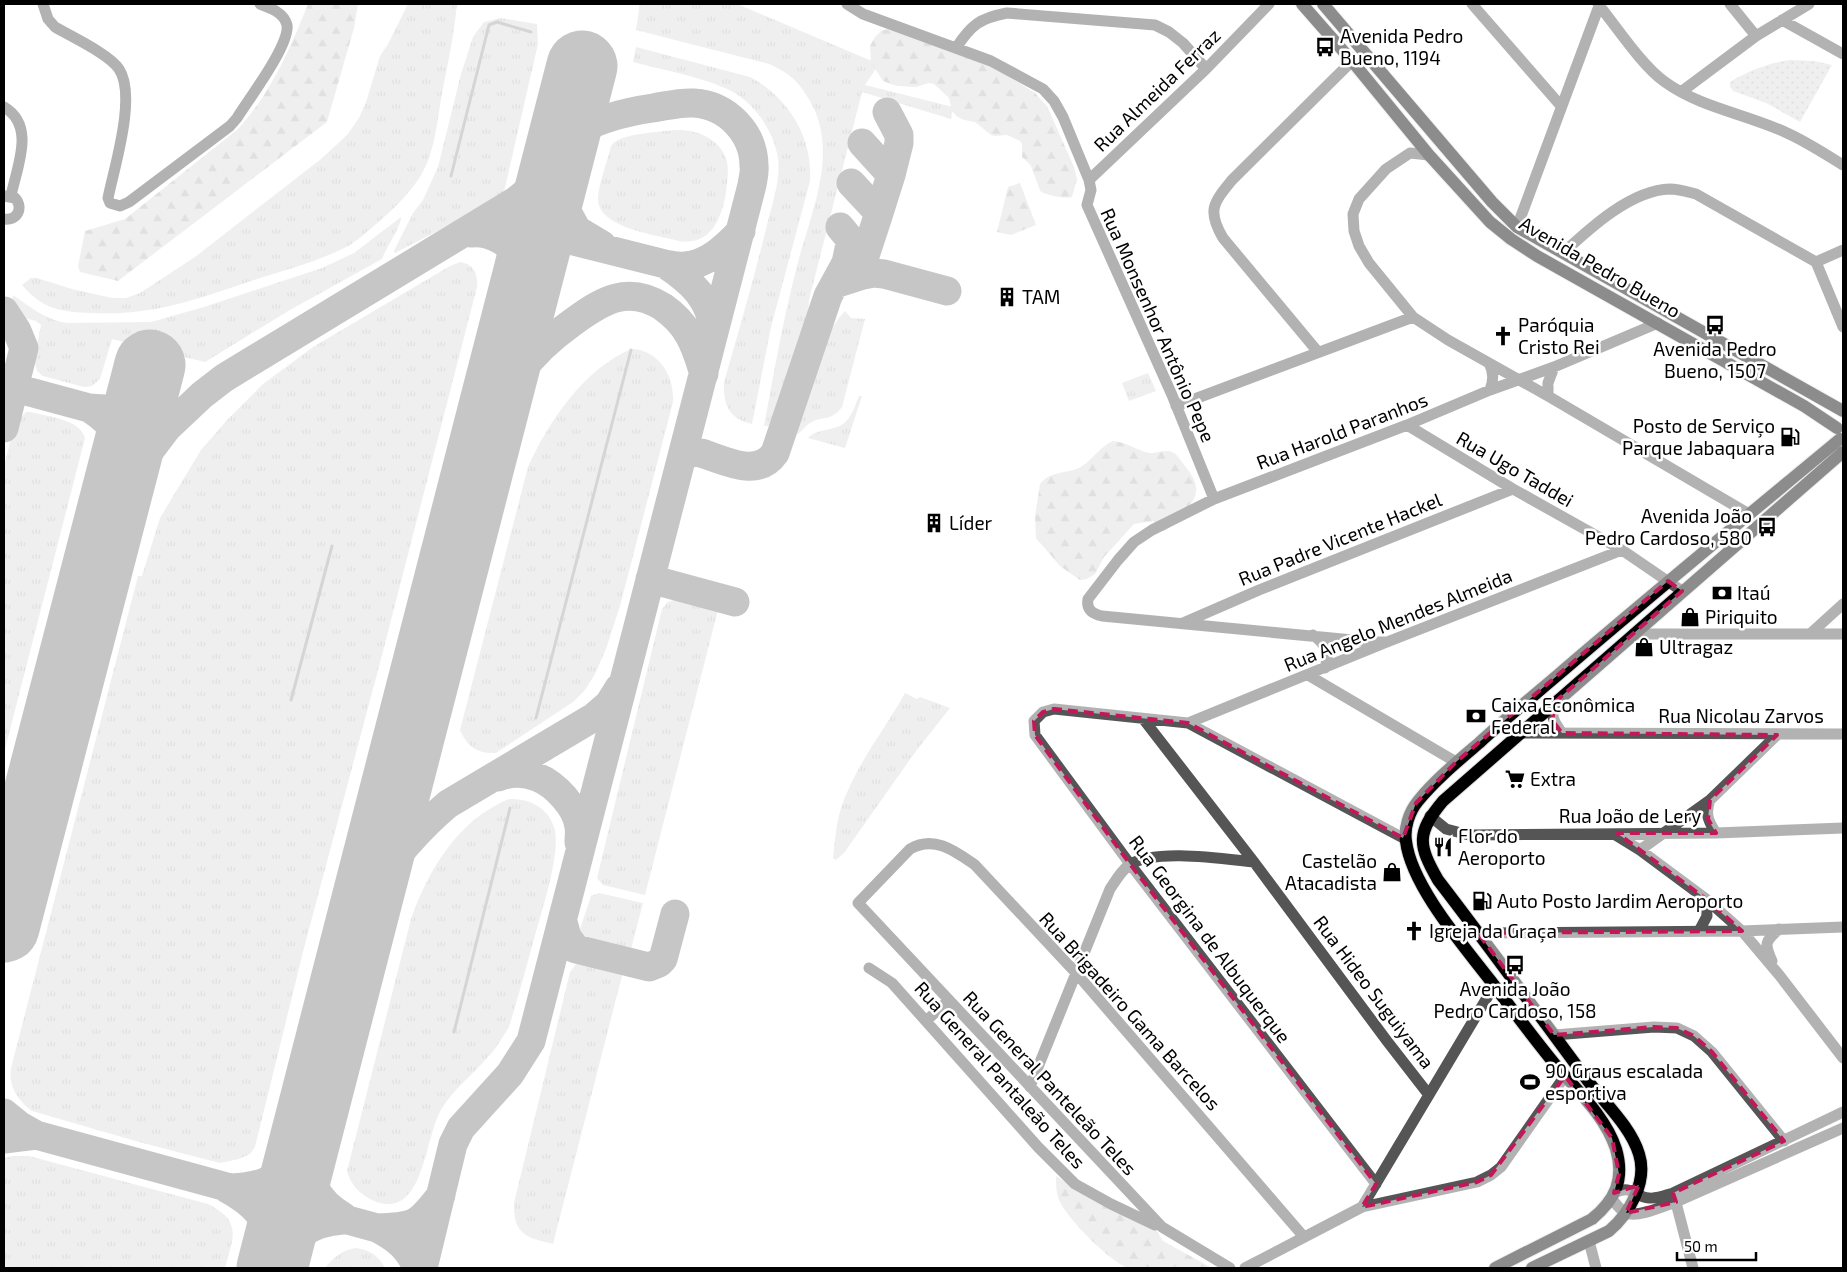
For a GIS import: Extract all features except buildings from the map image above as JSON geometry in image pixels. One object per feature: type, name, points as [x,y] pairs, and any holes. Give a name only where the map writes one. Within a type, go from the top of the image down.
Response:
[{"type":"main road","name":"Avenida Pedro Bueno","points":[[1302,4],[1352,60],[1429,155],[1490,222],[1511,239],[1537,256],[1804,406],[1840,437]]},
{"type":"main road","name":"Avenida Pedro Bueno","points":[[1323,4],[1504,216],[1517,226],[1563,253],[1843,412]]},
{"type":"main road","points":[[1495,1268],[1592,1219],[1604,1209],[1613,1196],[1619,1174],[1616,1151],[1612,1138],[1596,1113],[1494,986],[1456,936],[1418,879],[1410,860],[1405,840],[1406,827],[1416,803],[1456,762],[1840,437],[1838,422],[1843,412]]},
{"type":"main road","points":[[1532,1268],[1609,1231],[1617,1224],[1626,1213],[1636,1192],[1641,1172],[1640,1156],[1626,1128],[1592,1087],[1438,880],[1427,862],[1423,846],[1423,829],[1430,816],[1442,801],[1843,452]]},
{"type":"street","points":[[43,4],[48,19],[55,27],[110,60],[119,69],[125,81],[125,116],[108,198],[113,204],[120,206],[129,202],[230,126],[237,118],[281,50],[286,33],[287,26],[284,18],[277,11],[263,5]]},
{"type":"street","name":"Rua Monsenhor Antônio Pepe","points":[[847,4],[863,14],[990,61],[1043,89],[1054,100],[1064,117],[1089,180],[1091,190],[1087,205],[1176,406],[1214,499]]},
{"type":"street","name":"Rua Almeida Ferraz","points":[[1089,180],[1206,69],[1269,4]]},
{"type":"street","points":[[1472,4],[1561,106]]},
{"type":"street","points":[[1730,4],[1756,36]]},
{"type":"street","points":[[1680,92],[1756,36],[1809,4]]},
{"type":"street","points":[[1517,226],[1598,5]]},
{"type":"street","points":[[1598,5],[1646,64],[1663,80],[1680,92],[1694,99],[1787,133],[1843,166]]},
{"type":"street","points":[[956,48],[968,31],[977,23],[989,17],[1007,13],[1131,22],[1155,25],[1169,32],[1206,69]]},
{"type":"street","points":[[1782,20],[1843,54]]},
{"type":"street","points":[[1318,352],[1223,238],[1215,224],[1213,210],[1219,196],[1232,180],[1352,60]]},
{"type":"street","points":[[4,106],[13,113],[23,133],[22,146],[7,196],[18,201],[19,210],[15,217],[4,219]]},
{"type":"street","points":[[1429,155],[1410,153],[1386,169],[1359,199],[1353,214],[1354,231],[1362,252],[1413,317],[1448,340],[1548,396],[1749,514]]},
{"type":"street","points":[[1563,253],[1598,222],[1639,197],[1670,189],[1696,194],[1816,262],[1843,327]]},
{"type":"street","points":[[1816,262],[1843,250]]},
{"type":"street","points":[[1176,406],[1413,317]]},
{"type":"street","name":"Rua Harold Paranhos","points":[[1182,624],[1102,616],[1091,612],[1088,608],[1088,599],[1134,542],[1152,530],[1214,499],[1407,425],[1518,379],[1554,367],[1658,323]]},
{"type":"street","points":[[1489,363],[1493,376],[1490,390]]},
{"type":"street","points":[[1548,396],[1548,383],[1554,367]]},
{"type":"street","name":"Rua Ugo Taddei","points":[[1407,425],[1513,489],[1622,550],[1682,591]]},
{"type":"street","name":"Rua Padre Vicente Hackel","points":[[1182,624],[1259,590],[1513,489]]},
{"type":"street","name":"Rua Angelo Mendes Almeida","points":[[1188,723],[1387,642],[1622,550]]},
{"type":"street","points":[[1810,634],[1843,604]]},
{"type":"street","points":[[1182,624],[1387,642]]},
{"type":"street","points":[[1634,634],[1843,634]]},
{"type":"street","points":[[1313,635],[1322,642],[1328,651],[1325,668]]},
{"type":"street","points":[[1343,638],[1349,646],[1349,658]]},
{"type":"street","points":[[1308,675],[1456,762]]},
{"type":"street","points":[[1556,701],[1552,720],[1562,733]]},
{"type":"street","name":"Rua Georgina de Albuquerque","points":[[1144,720],[1054,709],[1043,712],[1034,721],[1035,735],[1130,864],[1376,1184]]},
{"type":"street","points":[[1144,720],[1188,723],[1405,840]]},
{"type":"street","name":"Rua Hideo Suguiyama","points":[[1144,720],[1430,1094]]},
{"type":"street","name":"Rua Nicolau Zarvos","points":[[1520,733],[1843,734]]},
{"type":"street","points":[[1640,850],[1710,800],[1776,735]]},
{"type":"street","name":"Rua João de Lery","points":[[1710,800],[1707,808],[1708,819],[1716,833]]},
{"type":"street","name":"Rua João de Lery","points":[[1430,816],[1446,829],[1469,835],[1716,833],[1843,828]]},
{"type":"street","points":[[1612,833],[1640,850],[1706,899],[1742,932],[1780,976],[1843,1058]]},
{"type":"street","name":"Rua Brigadeiro Gama Barcelos","points":[[910,850],[927,842],[958,853],[975,866],[1077,974],[1304,1237]]},
{"type":"street","name":"Rua General Panteleão Teles","points":[[910,850],[858,903],[1162,1228],[1230,1268]]},
{"type":"street","points":[[1030,1087],[1110,889],[1120,874],[1130,864],[1147,858],[1166,855],[1254,862]]},
{"type":"street","points":[[1699,931],[1707,916],[1706,899]]},
{"type":"street","points":[[1478,933],[1742,932],[1843,927]]},
{"type":"street","points":[[1779,929],[1767,941],[1766,948],[1780,976]]},
{"type":"street","name":"Rua General Pantaleão Teles","points":[[869,968],[892,982],[1038,1147],[1075,1184],[1111,1204],[1162,1228]]},
{"type":"street","points":[[1362,1208],[1494,986]]},
{"type":"street","points":[[927,1020],[949,1000]]},
{"type":"street","points":[[1554,1035],[1654,1027],[1676,1028],[1694,1036],[1712,1052],[1784,1141]]},
{"type":"street","points":[[1245,1268],[1362,1208],[1476,1182],[1491,1175],[1501,1167],[1565,1076]]},
{"type":"street","points":[[1843,1112],[1784,1141],[1674,1198],[1648,1211],[1633,1214],[1626,1213],[1619,1208],[1613,1196],[1624,1190],[1636,1192],[1645,1198],[1674,1198],[1843,1128]]},
{"type":"street","points":[[1674,1198],[1693,1268]]},
{"type":"street","points":[[1589,1241],[1596,1268]]},
{"type":"highlighted area","points":[[1668,581],[1682,591],[1556,701],[1552,720],[1562,733],[1777,735],[1710,800],[1708,819],[1716,833],[1617,833],[1706,899],[1742,931],[1478,933],[1554,1035],[1654,1027],[1677,1028],[1694,1036],[1712,1052],[1784,1141],[1673,1193],[1676,1202],[1626,1213],[1639,1185],[1614,1193],[1619,1174],[1612,1138],[1565,1076],[1491,1175],[1477,1182],[1362,1207],[1376,1184],[1130,864],[1035,735],[1034,721],[1043,712],[1054,709],[1188,723],[1403,838],[1416,803],[1456,762]]},
{"type":"green space","points":[[308,4],[358,4],[354,28],[327,122],[118,281],[80,272],[78,266],[85,231],[125,219],[238,129],[250,115],[279,70]]},
{"type":"green space","points":[[408,4],[457,4],[453,38],[432,149],[424,170],[413,187],[388,214],[350,245],[315,260],[214,294],[175,305],[135,312],[92,313],[62,310],[45,305],[22,285],[31,278],[37,278],[72,289],[112,298],[126,298],[140,293],[195,257],[321,159],[347,135],[359,118],[380,56]]},
{"type":"green space","points":[[640,4],[737,4],[879,64],[865,85],[953,107],[951,119],[862,92],[809,300],[807,336],[788,391],[769,426],[764,426],[783,326],[820,183],[822,141],[819,121],[810,101],[793,78],[769,64],[636,30]]},
{"type":"green space","points":[[501,18],[537,24],[538,44],[504,192],[482,208],[395,253],[394,251],[413,213],[423,200],[438,167],[461,74],[473,37],[484,22]]},
{"type":"green space","points":[[891,29],[991,65],[1035,93],[1047,106],[1074,167],[1077,179],[1072,197],[1055,196],[1040,191],[1031,166],[1022,157],[1022,144],[1020,141],[1007,135],[991,135],[975,122],[958,117],[952,111],[949,98],[934,84],[929,83],[916,87],[897,86],[883,81],[871,62],[870,46],[882,30]]},
{"type":"green space","points":[[636,47],[750,77],[764,85],[776,95],[795,120],[807,149],[810,181],[771,327],[752,424],[738,419],[729,410],[726,404],[724,382],[776,192],[779,166],[776,149],[764,122],[752,107],[738,95],[716,84],[633,62]]},
{"type":"green space","points":[[1790,60],[1815,61],[1832,65],[1800,122],[1766,103],[1733,91],[1730,87],[1730,82],[1744,74],[1767,65]]},
{"type":"green space","points":[[676,130],[692,131],[707,137],[720,147],[728,165],[726,192],[718,220],[707,235],[690,241],[679,241],[630,229],[608,217],[601,209],[598,199],[601,180],[611,146],[615,142],[631,136]]},
{"type":"green space","points":[[1020,183],[1036,225],[1011,235],[997,232],[1008,187]]},
{"type":"green space","points":[[401,217],[401,221],[382,259],[290,310],[205,362],[167,353],[169,340],[142,333],[140,346],[112,339],[100,379],[92,386],[84,387],[43,376],[37,371],[34,360],[41,325],[36,321],[24,318],[11,304],[13,295],[45,316],[67,323],[151,322],[204,307],[322,268],[354,253]]},
{"type":"green space","points":[[460,262],[472,267],[477,278],[477,287],[304,948],[255,1147],[250,1154],[239,1159],[220,1163],[32,1111],[22,1103],[15,1092],[10,1075],[11,1068],[138,576],[142,576],[160,518],[201,450],[227,420],[263,384],[313,347],[450,266]]},
{"type":"green space","points":[[845,311],[851,318],[865,319],[842,407],[834,415],[808,424],[798,434],[794,433],[820,352],[827,337]]},
{"type":"green space","points":[[631,349],[641,350],[649,354],[663,366],[671,383],[673,402],[620,606],[606,649],[595,674],[585,690],[573,702],[496,753],[479,751],[466,741],[460,730],[528,467],[546,432],[569,399],[598,370],[614,358]]},
{"type":"green space","points":[[1148,373],[1156,391],[1129,401],[1122,383]]},
{"type":"green space","points":[[859,396],[862,396],[845,448],[808,438],[818,432],[840,426],[844,423],[851,414]]},
{"type":"green space","points":[[26,412],[55,417],[70,423],[82,432],[85,438],[4,753],[4,466],[15,423]]},
{"type":"green space","points":[[1113,441],[1149,453],[1169,451],[1174,453],[1195,481],[1196,494],[1190,506],[1164,531],[1153,521],[1134,524],[1104,557],[1095,574],[1087,579],[1080,580],[1060,566],[1036,538],[1035,516],[1040,484],[1048,477],[1079,468]]},
{"type":"green space","points":[[682,597],[719,606],[645,895],[603,885],[597,878],[662,609],[668,602]]},
{"type":"green space","points":[[905,693],[917,699],[920,697],[950,708],[916,751],[844,853],[836,860],[833,858],[837,827],[841,808],[847,793],[862,763]]},
{"type":"green space","points":[[509,799],[530,802],[542,809],[551,820],[556,838],[550,882],[509,1027],[493,1051],[451,1096],[441,1110],[435,1123],[420,1174],[413,1189],[403,1199],[391,1204],[374,1201],[357,1189],[347,1171],[411,919],[426,882],[448,848],[475,819]]},
{"type":"green space","points":[[599,893],[643,903],[630,953],[582,942],[578,935],[591,896]]},
{"type":"green space","points":[[584,961],[623,972],[553,1244],[536,1240],[523,1233],[516,1222],[514,1203],[570,972],[576,964]]},
{"type":"green space","points":[[29,1156],[208,1204],[227,1217],[233,1231],[225,1268],[4,1268],[4,1158]]},
{"type":"green space","points":[[1056,1176],[1089,1197],[1156,1230],[1163,1241],[1212,1268],[1134,1269],[1120,1264],[1090,1239],[1065,1210],[1058,1195]]},
{"type":"green space","points":[[356,1248],[373,1254],[385,1268],[325,1268],[339,1255],[347,1250]]},
{"type":"waterway","points":[[451,176],[489,25],[497,22],[531,32]]},
{"type":"waterway","points":[[536,718],[631,350]]},
{"type":"waterway","points":[[291,700],[332,546]]},
{"type":"waterway","points":[[454,1032],[510,808]]},
{"type":"taxiway","points":[[94,579],[119,500],[142,461],[167,428],[202,395],[224,378],[514,202],[533,185],[568,137],[592,124],[622,114],[673,104],[689,103],[706,105],[717,109],[727,115],[744,132],[753,154],[754,171],[752,185],[531,1041],[510,1074],[461,1128],[453,1144],[423,1268]]},
{"type":"taxiway","points":[[887,112],[899,135],[899,143],[891,175]]},
{"type":"taxiway","points":[[862,143],[891,175],[879,213]]},
{"type":"taxiway","points":[[561,172],[560,199],[577,230],[602,245]]},
{"type":"taxiway","points":[[851,183],[879,213],[863,262],[835,284],[874,273],[947,291]]},
{"type":"taxiway","points":[[477,227],[506,224],[665,264]]},
{"type":"taxiway","points":[[701,453],[730,463],[750,466],[768,461],[775,453],[828,296],[846,263],[850,244],[849,238],[840,227]]},
{"type":"taxiway","points":[[713,332],[709,310],[698,292],[683,277],[665,264],[683,266],[701,262],[723,249],[741,231]]},
{"type":"taxiway","points":[[471,233],[486,234],[494,237],[513,250],[518,256],[522,267],[524,294]]},
{"type":"taxiway","points":[[487,436],[513,382],[536,353],[584,314],[616,298],[627,296],[650,300],[670,313],[681,323],[689,335],[696,349],[704,374]]},
{"type":"taxiway","points":[[4,311],[17,331],[24,348],[4,428]]},
{"type":"taxiway","points":[[4,385],[89,408]]},
{"type":"taxiway","points":[[121,473],[120,451],[116,435],[107,421],[89,408],[119,410],[138,408]]},
{"type":"taxiway","points":[[650,579],[735,602]]},
{"type":"taxiway","points":[[369,891],[416,835],[448,804],[594,717],[609,704],[619,688]]},
{"type":"taxiway","points":[[498,777],[512,773],[523,773],[537,777],[551,785],[570,804],[574,812],[579,827],[579,842]]},
{"type":"taxiway","points":[[563,922],[567,937],[576,949],[649,967],[663,959],[675,914]]},
{"type":"taxiway","points":[[4,1113],[20,1126],[36,1135],[4,1139]]},
{"type":"taxiway","points":[[36,1135],[377,1228]]},
{"type":"taxiway","points":[[304,1147],[308,1169],[319,1196],[344,1217]]},
{"type":"taxiway","points":[[276,1254],[269,1231],[260,1214],[254,1207],[226,1188],[252,1186],[271,1179],[279,1174],[304,1147]]},
{"type":"taxiway","points":[[417,1268],[406,1249],[377,1228],[400,1227],[415,1222],[427,1213],[441,1195]]},
{"type":"taxiway","points":[[274,1268],[287,1249],[301,1234],[320,1224],[343,1220]]},
{"type":"runway","points":[[272,1268],[582,66]]},
{"type":"runway","points":[[4,927],[150,365]]},
{"type":"place","name":"Avenida Pedro Bueno, 1194","points":[[1325,47]]},
{"type":"place","name":"TAM","points":[[1007,297]]},
{"type":"place","name":"Avenida Pedro Bueno, 1507","points":[[1715,325]]},
{"type":"place","name":"Paróquia Cristo Rei","points":[[1503,336]]},
{"type":"place","name":"Posto de Serviço Parque Jabaquara","points":[[1790,437]]},
{"type":"place","name":"Líder","points":[[934,523]]},
{"type":"place","name":"Avenida João Pedro Cardoso, 580","points":[[1767,527]]},
{"type":"place","name":"Itaú","points":[[1722,593]]},
{"type":"place","name":"Piriquito","points":[[1690,617]]},
{"type":"place","name":"Ultragaz","points":[[1644,647]]},
{"type":"place","name":"Caixa Econômica Federal","points":[[1476,716]]},
{"type":"place","name":"Extra","points":[[1515,779]]},
{"type":"place","name":"Flor do Aeroporto","points":[[1443,847]]},
{"type":"place","name":"Castelão Atacadista","points":[[1392,872]]},
{"type":"place","name":"Auto Posto Jardim Aeroporto","points":[[1482,901]]},
{"type":"place","name":"Igreja da Graça","points":[[1414,931]]},
{"type":"place","name":"Avenida João Pedro Cardoso, 158","points":[[1515,965]]},
{"type":"place","name":"90 Graus escalada esportiva","points":[[1530,1082]]}]
